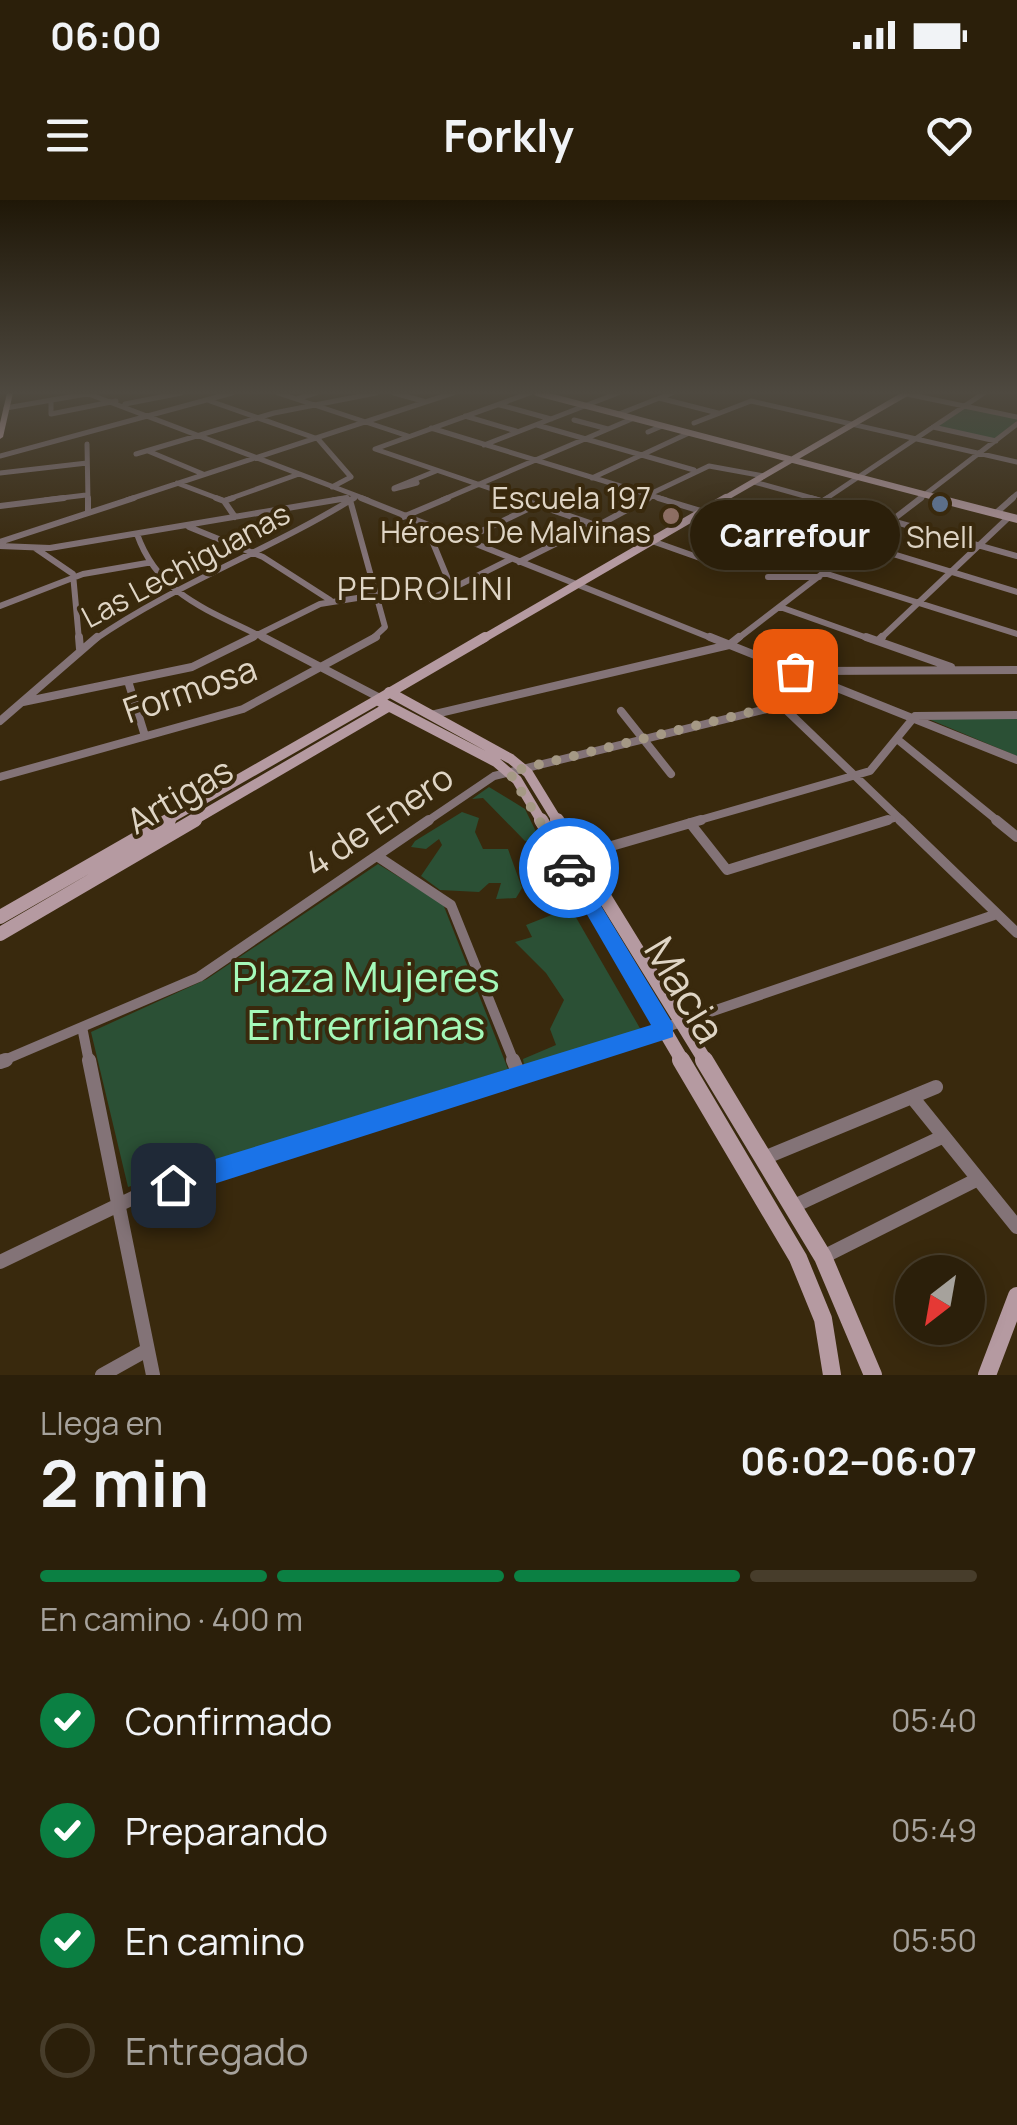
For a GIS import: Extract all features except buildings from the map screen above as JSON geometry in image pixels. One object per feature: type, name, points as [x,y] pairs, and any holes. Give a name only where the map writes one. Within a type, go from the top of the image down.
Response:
[{"type":"street","points":[[0,456],[30,448]]},
{"type":"street","points":[[87,448],[88,512]]},
{"type":"street","points":[[136,454],[158,448]]},
{"type":"street","points":[[235,448],[352,498],[1017,760]]},
{"type":"street","points":[[0,544],[285,448]]},
{"type":"street","points":[[325,448],[351,477],[332,488]]},
{"type":"street","points":[[378,448],[376,450],[536,506],[700,558]]},
{"type":"street","points":[[496,448],[702,512],[724,518],[788,522],[1017,592]]},
{"type":"street","points":[[404,517],[566,448]]},
{"type":"street","points":[[619,448],[694,470]]},
{"type":"street","points":[[592,478],[656,448]]},
{"type":"street","points":[[745,448],[1013,518]]},
{"type":"street","name":"Artigas","points":[[0,934],[575,585],[812,448]]},
{"type":"street","points":[[824,501],[903,448]]},
{"type":"street","points":[[954,448],[1017,462]]},
{"type":"street","points":[[431,715],[729,645],[988,448]]},
{"type":"street","points":[[148,451],[203,474]]},
{"type":"street","points":[[0,474],[87,463]]},
{"type":"street","points":[[431,599],[595,526],[694,470],[716,465],[764,476]]},
{"type":"street","points":[[415,480],[436,471]]},
{"type":"street","points":[[224,501],[300,474]]},
{"type":"street","points":[[754,482],[1017,556]]},
{"type":"street","points":[[177,483],[224,501],[235,517]]},
{"type":"street","points":[[996,513],[1017,494]]},
{"type":"street","points":[[0,506],[86,495]]},
{"type":"street","points":[[0,544],[35,548],[352,498]]},
{"type":"street","points":[[20,703],[197,665],[330,600],[376,594],[352,498]]},
{"type":"street","name":"Las Lechiguanas","points":[[0,721],[80,649],[176,592],[256,554],[352,498]]},
{"type":"street","points":[[463,540],[536,506]]},
{"type":"street","points":[[878,641],[1013,518]]},
{"type":"street","points":[[187,526],[256,554],[330,600]]},
{"type":"street","points":[[426,526],[452,589]]},
{"type":"street","points":[[137,534],[146,563],[176,592],[389,701]]},
{"type":"street","points":[[35,548],[70,570],[74,578],[80,649]]},
{"type":"street","points":[[0,606],[74,578],[146,563]]},
{"type":"street","points":[[768,577],[822,575],[1017,634]]},
{"type":"street","name":"Formosa","points":[[0,777],[243,709],[378,636],[385,628],[376,594]]},
{"type":"street","points":[[780,606],[958,670]]},
{"type":"street","points":[[1013,930],[780,702],[805,676],[816,671],[1017,670]]},
{"type":"street","points":[[128,682],[146,736]]},
{"type":"street","name":"Artigas","points":[[0,917],[389,701]]},
{"type":"street","name":"Macia","points":[[389,701],[431,715],[516,770],[578,856],[823,1257],[873,1375]]},
{"type":"street","name":"Macia","points":[[389,701],[516,770],[798,1258],[823,1320],[832,1375]]},
{"type":"street","name":"4 de Enero","points":[[0,1062],[199,978],[494,776],[780,702]]},
{"type":"street","points":[[621,710],[671,774]]},
{"type":"street","points":[[913,718],[1017,714]]},
{"type":"street","points":[[578,856],[856,776],[874,768],[913,718]]},
{"type":"street","points":[[897,739],[1017,837]]},
{"type":"street","points":[[690,824],[727,870],[898,817]]},
{"type":"street","points":[[377,856],[450,905],[520,1077]]},
{"type":"street","points":[[1013,930],[1017,913]]},
{"type":"street","points":[[0,1262],[120,1202],[682,1025],[997,914]]},
{"type":"street","points":[[82,1027],[153,1375]]},
{"type":"street","points":[[764,1158],[936,1087]]},
{"type":"street","points":[[912,1097],[1017,1227]]},
{"type":"street","points":[[794,1206],[942,1137]]},
{"type":"street","points":[[823,1257],[976,1180]]},
{"type":"street","points":[[987,1375],[1017,1296]]},
{"type":"street","points":[[102,1375],[147,1350]]},
{"type":"green space","points":[[755,528],[794,533],[813,548],[795,556],[766,553],[745,533]]},
{"type":"green space","points":[[1017,717],[1017,756],[926,718]]},
{"type":"green space","points":[[489,787],[525,809],[542,844],[525,841],[483,798],[472,799]]},
{"type":"green space","points":[[462,812],[479,818],[475,832],[483,849],[508,849],[522,888],[516,898],[496,899],[501,883],[489,883],[479,892],[440,890],[421,876],[442,845],[439,839],[426,849],[411,847]]},
{"type":"green space","name":"Plaza Mujeres Entrerrianas","points":[[378,864],[443,904],[508,1069],[128,1187],[91,1032],[207,979]]},
{"type":"green space","points":[[554,914],[574,914],[641,1030],[525,1070],[523,1059],[556,1045],[550,1029],[564,1000],[546,973],[515,942],[532,937],[526,925]]},
{"type":"way so far","points":[[569,868],[509,772],[775,706],[805,676],[795,671]]},
{"type":"place","name":"Shell","points":[[940,504]]},
{"type":"place","name":"Escuela 197 Héroes De Malvinas","points":[[671,516]]},
{"type":"place","name":"Carrefour","points":[[795,671]]},
{"type":"district","name":"PEDROLINI","points":[[426,589]]},
{"type":"route","points":[[173,1185],[666,1030],[569,868]]}]
